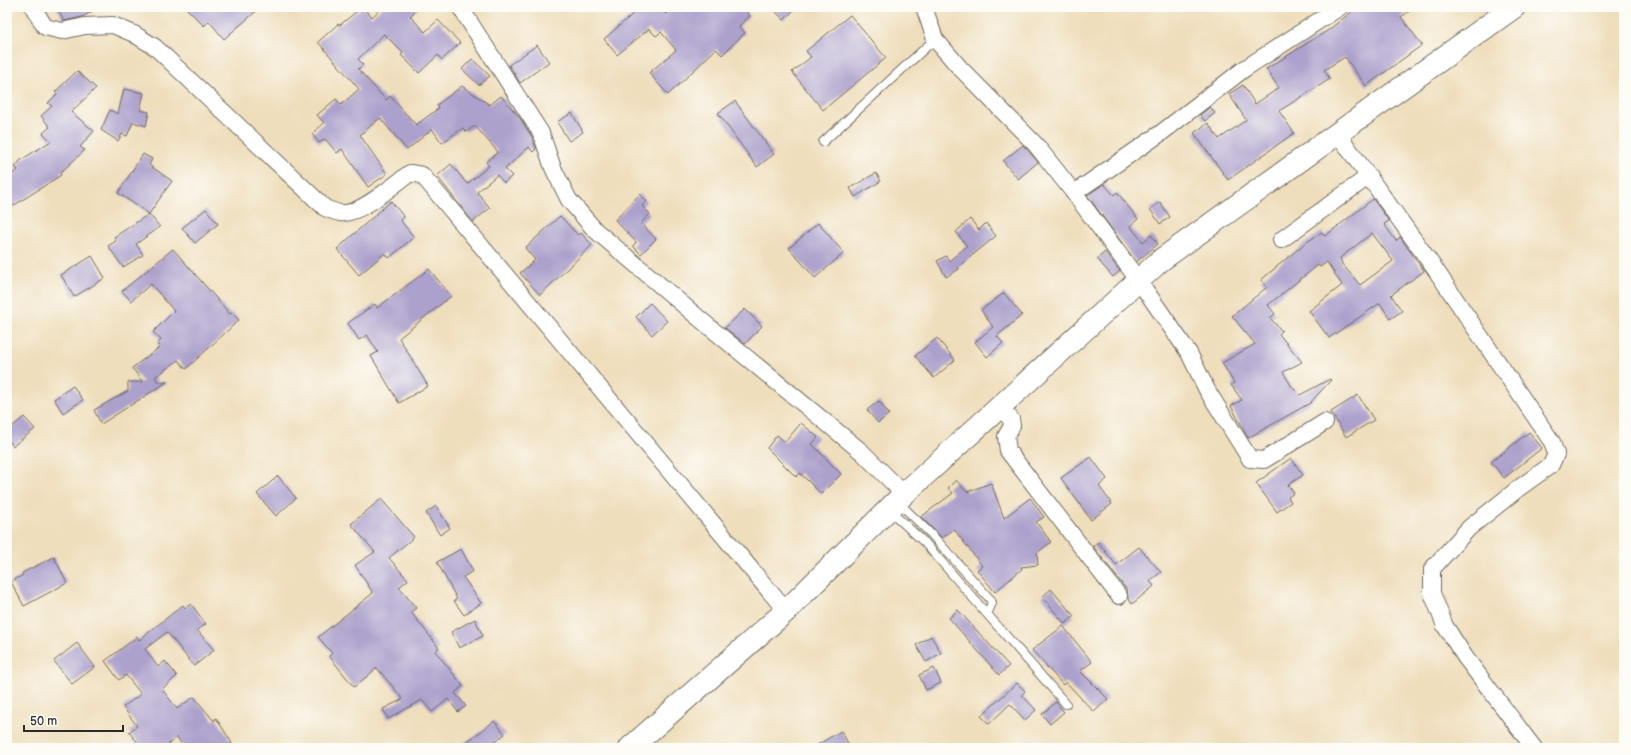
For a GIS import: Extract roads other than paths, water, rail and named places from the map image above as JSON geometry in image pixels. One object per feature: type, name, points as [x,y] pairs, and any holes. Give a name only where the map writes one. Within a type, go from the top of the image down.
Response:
[{"type":"main road","points":[[630,748],[786,611],[896,501],[1161,260],[1514,7]]},
{"type":"street","points":[[33,7],[45,27],[62,31],[85,26],[113,25],[134,34],[155,47],[325,208],[342,214],[355,210],[370,202],[410,173],[422,175],[786,611]]},
{"type":"street","points":[[460,7],[541,133],[553,168],[569,200],[595,230],[706,325],[862,452],[896,501]]},
{"type":"street","points":[[924,7],[935,39],[960,68],[1036,145],[1074,193],[1139,281],[1189,352],[1207,390],[1250,459],[1264,460],[1325,422]]},
{"type":"street","points":[[1074,193],[1161,133],[1244,69],[1340,7]]},
{"type":"street","points":[[1338,134],[1477,331],[1552,442],[1556,454],[1551,465],[1519,488],[1470,528],[1432,569],[1432,593],[1445,626],[1465,656],[1534,748]]},
{"type":"street","points":[[1281,240],[1369,176]]},
{"type":"street","points":[[999,407],[1011,419],[1012,426],[1006,436],[1008,451],[1120,596]]},
{"type":"lane","points":[[823,142],[935,39]]},
{"type":"lane","points":[[896,501],[932,535],[990,599],[992,603],[987,614]]},
{"type":"lane","points":[[896,501],[925,543],[1066,704]]}]
